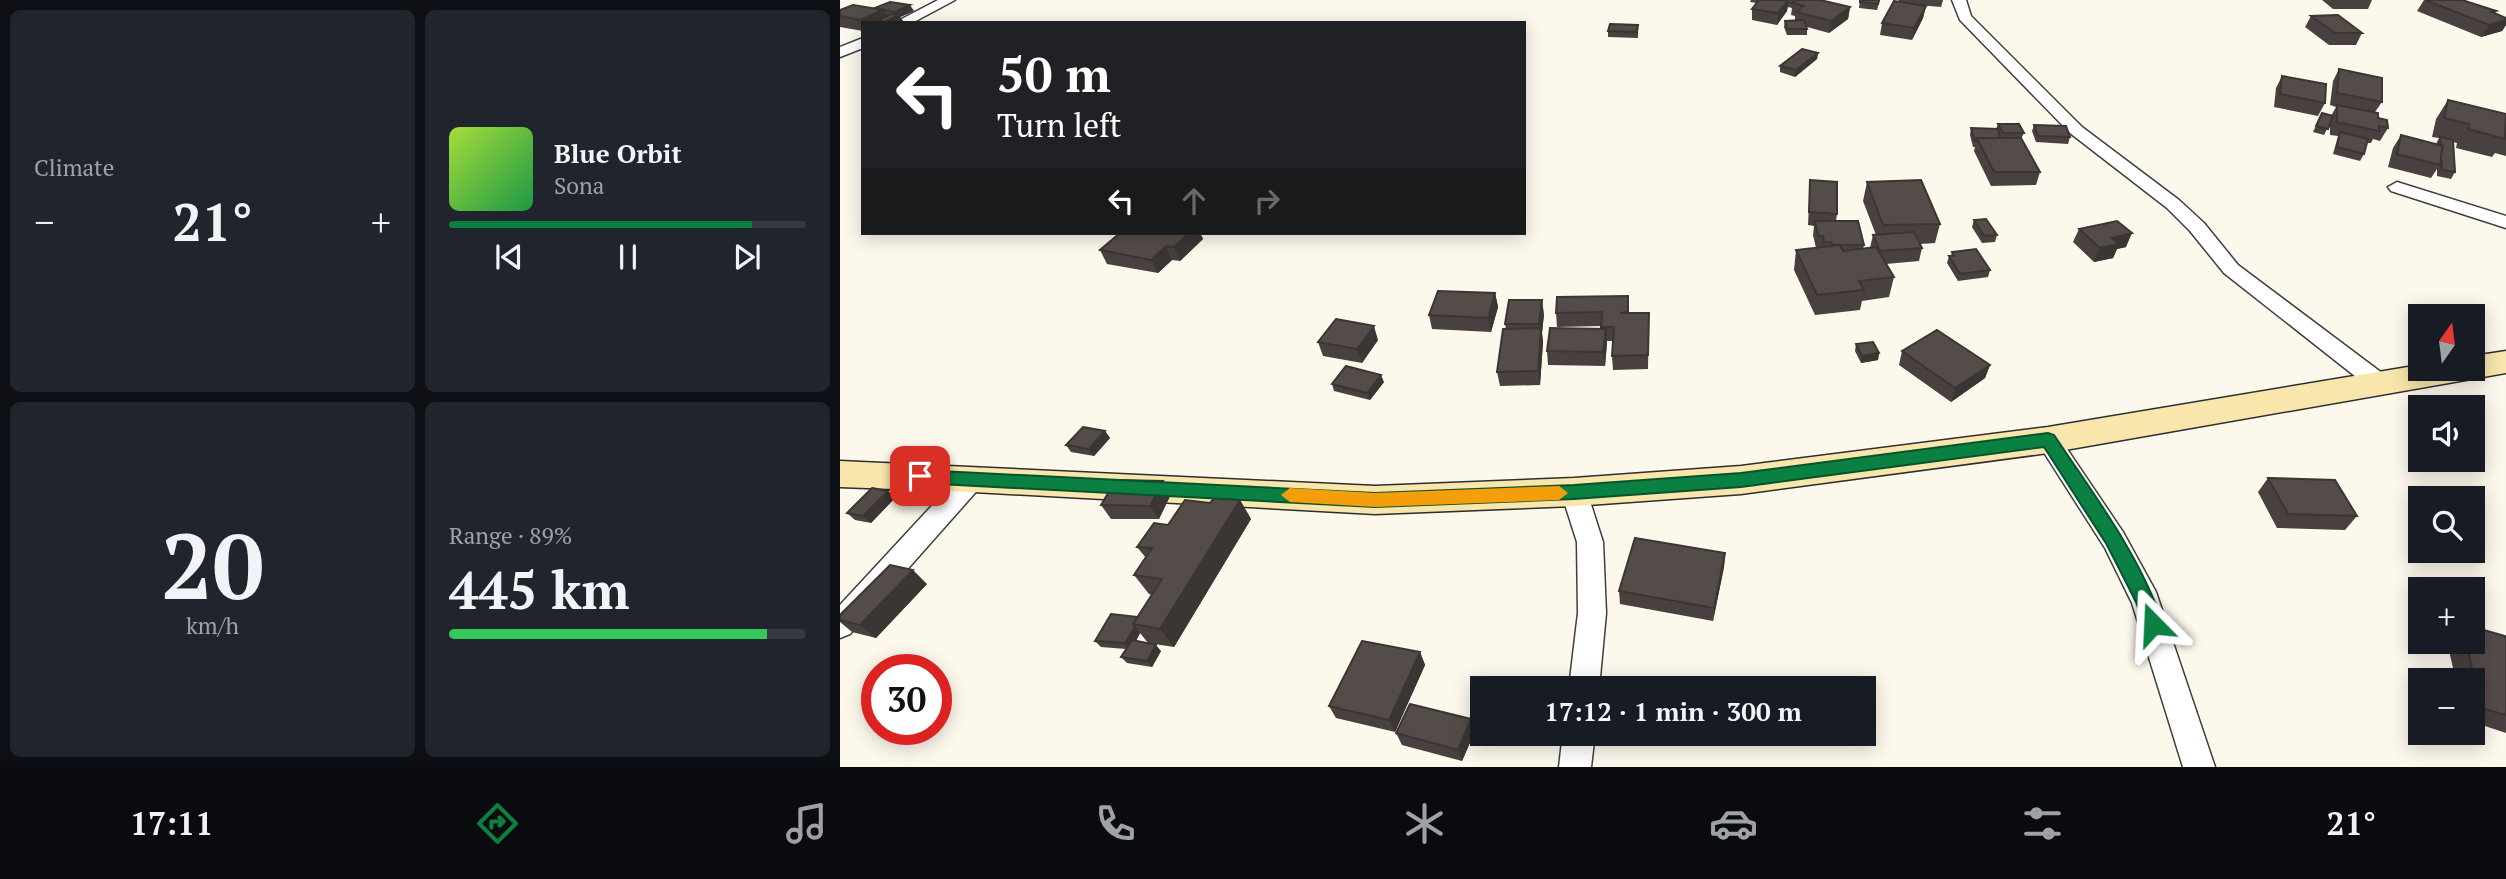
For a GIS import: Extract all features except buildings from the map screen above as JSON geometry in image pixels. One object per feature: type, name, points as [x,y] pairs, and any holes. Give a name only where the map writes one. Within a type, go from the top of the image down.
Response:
[{"type":"street","points":[[905,21],[948,0]]},
{"type":"street","points":[[1959,0],[1965,17],[2076,130],[2173,204],[2197,227],[2231,269],[2250,285],[2378,382]]},
{"type":"street","points":[[840,53],[861,43]]},
{"type":"street","points":[[2397,187],[2506,222]]},
{"type":"street","points":[[2485,365],[2506,362]]},
{"type":"street","points":[[840,474],[973,478],[1375,500],[1574,492],[1741,480],[2048,440],[2408,377]]},
{"type":"street","points":[[2048,440],[2114,540],[2146,601],[2199,767]]},
{"type":"street","points":[[840,625],[973,478]]},
{"type":"street","points":[[1574,492],[1591,542],[1592,612],[1585,676]]},
{"type":"street","points":[[1575,767],[1577,746]]},
{"type":"slow traffic","points":[[1290,495],[1375,500],[1559,493]]},
{"type":"route","points":[[920,476],[1375,500],[1574,492],[1741,480],[2048,440],[2114,540],[2146,601],[2153,624]]}]
